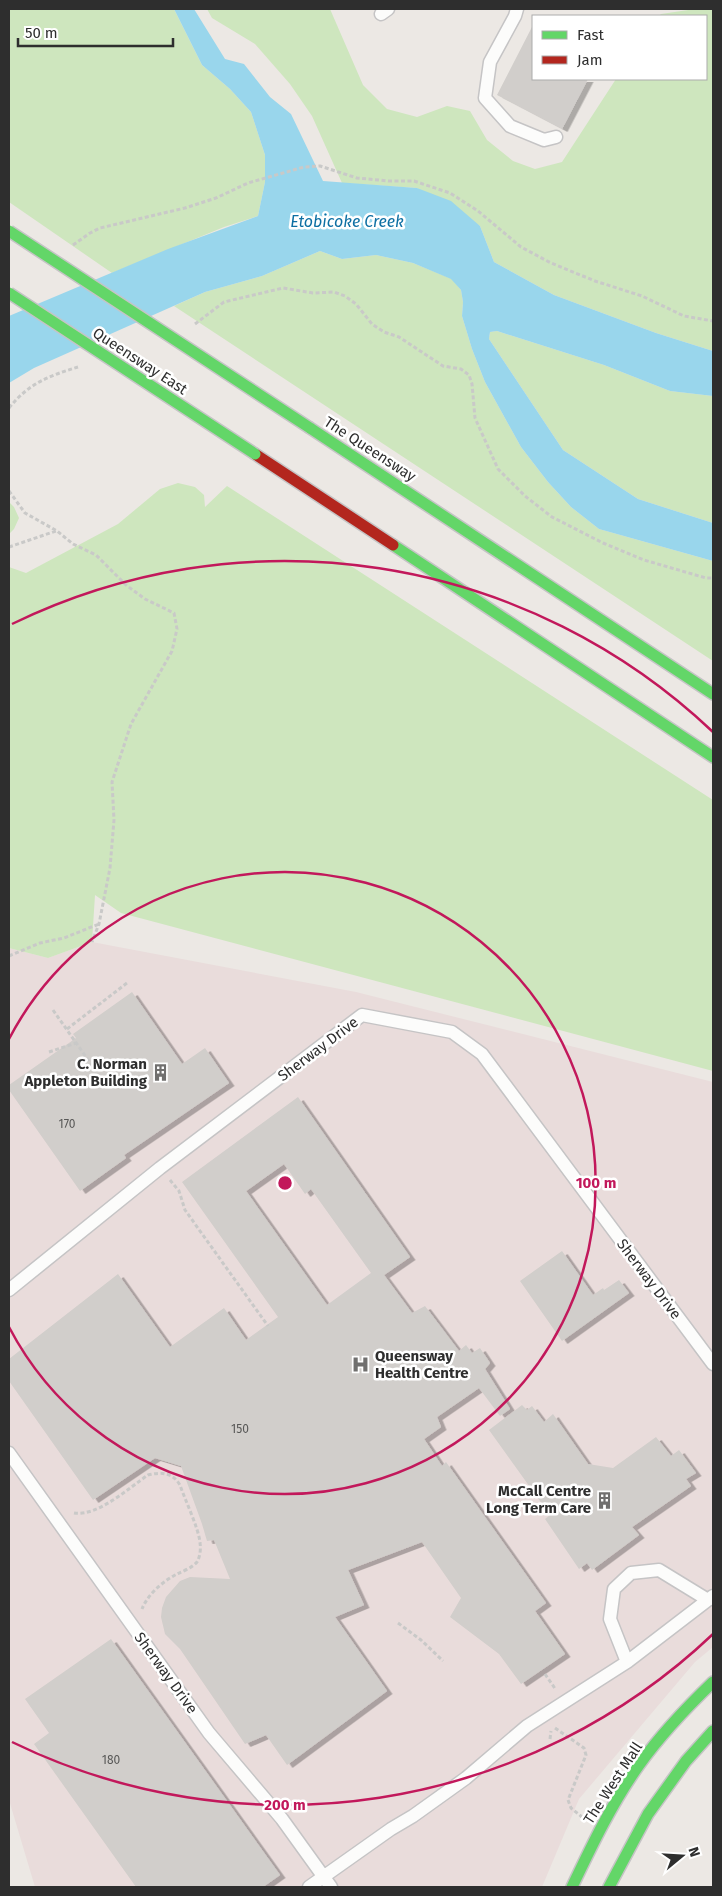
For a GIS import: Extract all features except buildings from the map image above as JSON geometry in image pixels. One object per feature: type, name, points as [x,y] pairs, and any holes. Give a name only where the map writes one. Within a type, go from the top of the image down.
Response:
[{"type":"main road","name":"The Queensway","points":[[9,231],[713,694]]},
{"type":"main road","name":"Queensway East","points":[[9,292],[713,757]]},
{"type":"main road","name":"The West Mall","points":[[572,1887],[600,1828],[639,1765],[692,1702],[713,1682]]},
{"type":"main road","points":[[609,1887],[648,1814],[686,1761],[713,1731]]},
{"type":"lane","points":[[517,9],[490,62],[485,98],[510,126],[544,140],[556,138]]},
{"type":"lane","name":"Sherway Drive","points":[[9,1290],[160,1168],[362,1015],[452,1032],[482,1054],[713,1364]]},
{"type":"lane","name":"Sherway Drive","points":[[9,1454],[209,1733],[282,1819],[331,1887]]},
{"type":"lane","points":[[309,1887],[466,1778],[527,1726],[627,1662],[710,1598],[659,1570],[631,1573],[614,1589],[610,1619],[627,1662]]},
{"type":"path","points":[[69,248],[90,232],[100,228],[186,208],[216,198],[248,184],[304,167],[320,166],[357,178],[389,182],[414,181],[450,193],[478,211],[521,247],[552,263],[594,281],[642,296],[684,316],[713,321]]},
{"type":"path","points":[[188,330],[224,302],[240,297],[257,295],[283,288],[313,293],[334,292],[346,296],[356,304],[372,324],[384,332],[399,337],[443,366],[461,369],[469,376],[472,384],[475,418],[498,469],[525,496],[552,517],[602,543],[644,560],[706,578],[713,578]]},
{"type":"path","points":[[9,408],[16,399],[44,378],[81,366]]},
{"type":"path","points":[[9,491],[25,513],[57,531],[74,544],[96,555],[126,585],[144,599],[174,613],[177,628],[172,651],[132,724],[112,782],[114,820],[110,868],[100,924],[92,942]]},
{"type":"path","points":[[9,547],[57,531]]},
{"type":"path","points":[[9,956],[40,943],[64,938],[100,924]]},
{"type":"path","points":[[66,1029],[128,983]]},
{"type":"path","points":[[53,1010],[98,1074]]},
{"type":"path","points":[[50,1052],[76,1043]]},
{"type":"path","points":[[160,1168],[179,1192],[185,1210],[268,1326]]},
{"type":"path","points":[[74,1513],[79,1514],[95,1510],[148,1475],[156,1473],[167,1474],[176,1478],[200,1542],[200,1554],[196,1562],[153,1592],[146,1599],[142,1609]]},
{"type":"path","points":[[398,1623],[421,1640],[443,1661]]},
{"type":"path","points":[[540,1718],[584,1748],[586,1755],[568,1800],[571,1808],[600,1828]]},
{"type":"shaded area","name":"Queensway Health Centre","points":[[92,942],[356,992],[713,1082],[713,1647],[695,1662],[579,1799],[542,1887],[35,1887],[9,1800],[9,948],[48,958]]},
{"type":"green space","points":[[9,9],[174,9],[202,65],[230,89],[251,112],[265,155],[265,182],[258,216],[224,227],[112,273],[9,202]]},
{"type":"green space","points":[[207,9],[330,9],[363,85],[387,109],[417,117],[447,106],[470,111],[487,140],[513,161],[535,169],[562,162],[615,80],[707,80],[707,15],[660,15],[695,9],[713,9],[713,351],[656,333],[554,295],[494,262],[480,226],[417,188],[342,183],[312,116],[290,84],[255,44],[212,18]]},
{"type":"green space","points":[[320,251],[342,259],[376,255],[413,263],[452,279],[461,290],[463,302],[462,316],[485,382],[521,447],[548,482],[571,507],[599,529],[713,561],[713,661],[174,306],[205,292],[262,276]]},
{"type":"green space","points":[[497,331],[604,365],[670,391],[713,396],[713,523],[638,499],[563,450],[489,339],[490,332]]},
{"type":"green space","points":[[178,483],[195,487],[204,495],[205,507],[227,486],[713,800],[713,1071],[121,913],[95,895],[92,942],[48,958],[9,948],[9,567],[26,573],[118,524],[160,489]]},
{"type":"green space","points":[[9,502],[14,507],[19,518],[14,529],[9,534]]},
{"type":"water","name":"Etobicoke Creek","points":[[174,9],[194,9],[225,59],[244,64],[270,97],[291,114],[323,181],[417,188],[451,201],[480,226],[494,262],[554,295],[656,333],[713,351],[713,396],[670,391],[604,365],[497,331],[490,332],[489,339],[563,450],[638,499],[713,523],[713,561],[599,529],[571,507],[548,482],[521,447],[485,382],[462,316],[463,302],[461,290],[451,279],[413,263],[376,255],[342,259],[320,251],[262,276],[205,292],[34,368],[9,383],[9,316],[168,249],[258,216],[265,182],[265,155],[251,112],[230,89],[202,65]]},
{"type":"traffic: fast","points":[[9,231],[310,428]]},
{"type":"traffic: fast","points":[[9,293],[255,454]]},
{"type":"traffic: fast","points":[[310,428],[713,694]]},
{"type":"traffic: fast","points":[[393,545],[713,757]]},
{"type":"traffic: fast","points":[[572,1887],[611,1809],[629,1779],[674,1722],[713,1682]]},
{"type":"traffic: fast","points":[[609,1887],[648,1814],[686,1761],[713,1731]]},
{"type":"traffic: jam","points":[[255,454],[393,545]]},
{"type":"place","name":"C. Norman Appleton Building","points":[[161,1073]]},
{"type":"place","name":"Queensway Health Centre","points":[[361,1365]]},
{"type":"place","name":"McCall Centre Long Term Care","points":[[605,1500]]}]
